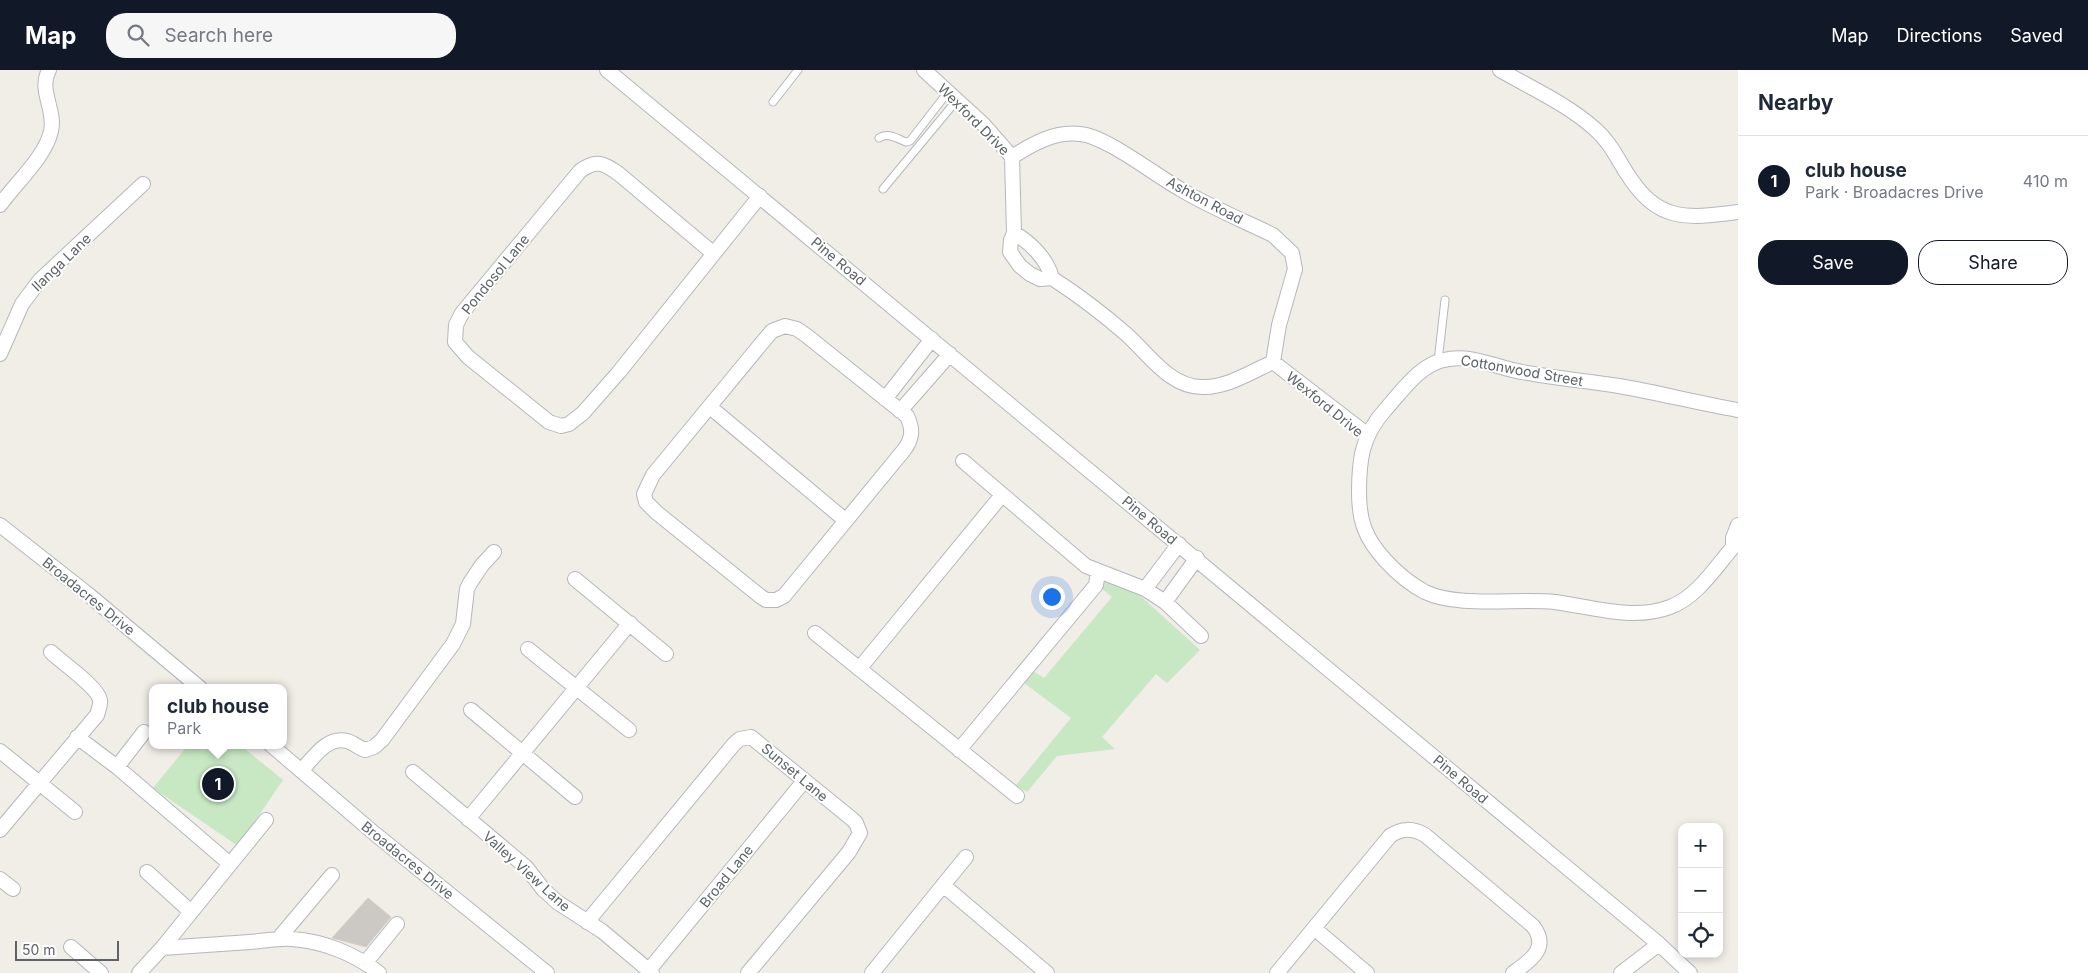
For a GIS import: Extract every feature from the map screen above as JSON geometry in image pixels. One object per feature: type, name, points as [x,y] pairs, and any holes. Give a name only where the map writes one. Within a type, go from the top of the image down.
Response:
[{"type":"street","points":[[0,205],[48,142],[52,128],[51,107],[44,85],[49,70]]},
{"type":"street","name":"Pine Road","points":[[607,70],[1197,558],[1659,944],[1690,973]]},
{"type":"street","name":"Wexford Drive","points":[[924,70],[991,132],[1012,157],[1014,233],[1010,247],[1013,258],[1036,278],[1045,280],[1052,278]]},
{"type":"street","points":[[1500,70],[1559,104],[1596,130],[1611,145],[1634,185],[1655,207],[1673,215],[1698,216],[1738,212]]},
{"type":"street","name":"Ashton Road","points":[[1012,157],[1026,148],[1054,136],[1080,134],[1088,136],[1130,158],[1188,194],[1273,235],[1281,241],[1292,253],[1295,269],[1279,324],[1273,362]]},
{"type":"street","name":"Pondosol Lane","points":[[713,253],[619,174],[602,164],[587,165],[462,313],[456,325],[455,342],[468,357],[549,422],[561,426],[569,424],[583,413],[615,376],[760,196]]},
{"type":"street","name":"Ilanga Lane","points":[[0,354],[22,304],[40,280],[143,184]]},
{"type":"street","name":"Wexford Drive","points":[[1014,233],[1023,238],[1042,257],[1050,269],[1052,278],[1094,308],[1127,335],[1165,372],[1185,385],[1201,388],[1219,385],[1273,362],[1368,435],[1362,450],[1360,463],[1359,507],[1361,524],[1374,547],[1390,566],[1426,592],[1447,598],[1464,600],[1545,601],[1604,611],[1652,612],[1668,608],[1683,601],[1700,586],[1736,546],[1733,538],[1738,525]]},
{"type":"street","points":[[785,326],[797,329],[807,336],[907,416],[912,438],[790,589],[779,599],[771,600],[760,596],[656,512],[644,498],[649,482],[710,407],[772,331],[785,326]]},
{"type":"street","points":[[885,399],[932,338]]},
{"type":"street","points":[[900,411],[950,354]]},
{"type":"street","name":"Cottonwood Street","points":[[1368,435],[1379,417],[1428,366],[1438,361],[1461,358],[1475,359],[1520,372],[1618,386],[1738,410]]},
{"type":"street","points":[[710,407],[844,520]]},
{"type":"street","points":[[963,462],[1086,566],[1145,588],[1164,602],[1202,636]]},
{"type":"street","points":[[859,669],[1002,495]]},
{"type":"street","name":"Broadacres Drive","points":[[0,525],[90,595],[195,684]]},
{"type":"street","points":[[1145,588],[1180,544]]},
{"type":"street","points":[[302,770],[328,743],[339,740],[346,741],[365,750],[374,747],[382,740],[454,644],[463,624],[467,590],[470,583],[482,565],[494,552]]},
{"type":"street","points":[[1164,602],[1197,558]]},
{"type":"street","points":[[959,750],[1096,585],[1098,572]]},
{"type":"street","points":[[575,579],[666,654]]},
{"type":"street","points":[[468,819],[630,623]]},
{"type":"street","points":[[815,633],[1018,796]]},
{"type":"street","points":[[528,649],[629,730]]},
{"type":"street","points":[[0,830],[96,715],[100,699],[95,690],[51,652]]},
{"type":"street","points":[[471,710],[575,797]]},
{"type":"street","points":[[117,767],[144,732]]},
{"type":"street","points":[[77,737],[117,767],[230,864]]},
{"type":"street","name":"Sunset Lane","points":[[587,922],[734,744],[740,739],[751,737],[852,819],[859,829],[859,838],[748,973]]},
{"type":"street","name":"Broadacres Drive","points":[[276,749],[374,833],[547,973]]},
{"type":"street","points":[[0,751],[75,812]]},
{"type":"street","name":"Valley View Lane","points":[[413,772],[526,868],[548,895],[587,922]]},
{"type":"street","name":"Broad Lane","points":[[651,972],[804,781]]},
{"type":"street","points":[[139,973],[162,948],[266,820]]},
{"type":"street","points":[[1278,973],[1390,836],[1406,829],[1418,831],[1432,841],[1538,932],[1539,949],[1536,954],[1513,973]]},
{"type":"street","points":[[872,973],[966,857]]},
{"type":"street","points":[[146,872],[191,912]]},
{"type":"street","points":[[279,938],[332,875]]},
{"type":"street","points":[[0,879],[13,889]]},
{"type":"street","points":[[943,885],[1047,973]]},
{"type":"street","points":[[587,922],[612,938],[651,972]]},
{"type":"street","points":[[366,962],[397,924]]},
{"type":"street","points":[[1315,929],[1367,973]]},
{"type":"street","points":[[162,948],[206,946],[279,938],[317,944],[366,962],[379,973]]},
{"type":"street","points":[[1621,973],[1659,944]]},
{"type":"street","points":[[71,946],[101,973]]},
{"type":"lane","points":[[774,102],[798,70]]},
{"type":"lane","points":[[879,138],[889,135],[906,142],[910,141],[952,96]]},
{"type":"lane","points":[[883,189],[952,96]]},
{"type":"lane","points":[[1438,361],[1445,300]]},
{"type":"green space","points":[[1105,582],[1136,592],[1200,650],[1167,683],[1156,674],[1102,737],[1115,749],[1057,756],[1027,792],[1016,785],[1071,718],[1024,683],[1033,671],[1044,678],[1112,597],[1101,588]]},
{"type":"green space","points":[[185,749],[245,749],[283,780],[238,846],[153,788]]},
{"type":"building","points":[[368,898],[391,917],[366,947],[332,938]]},
{"type":"place","name":"club house","points":[[218,784]]}]
